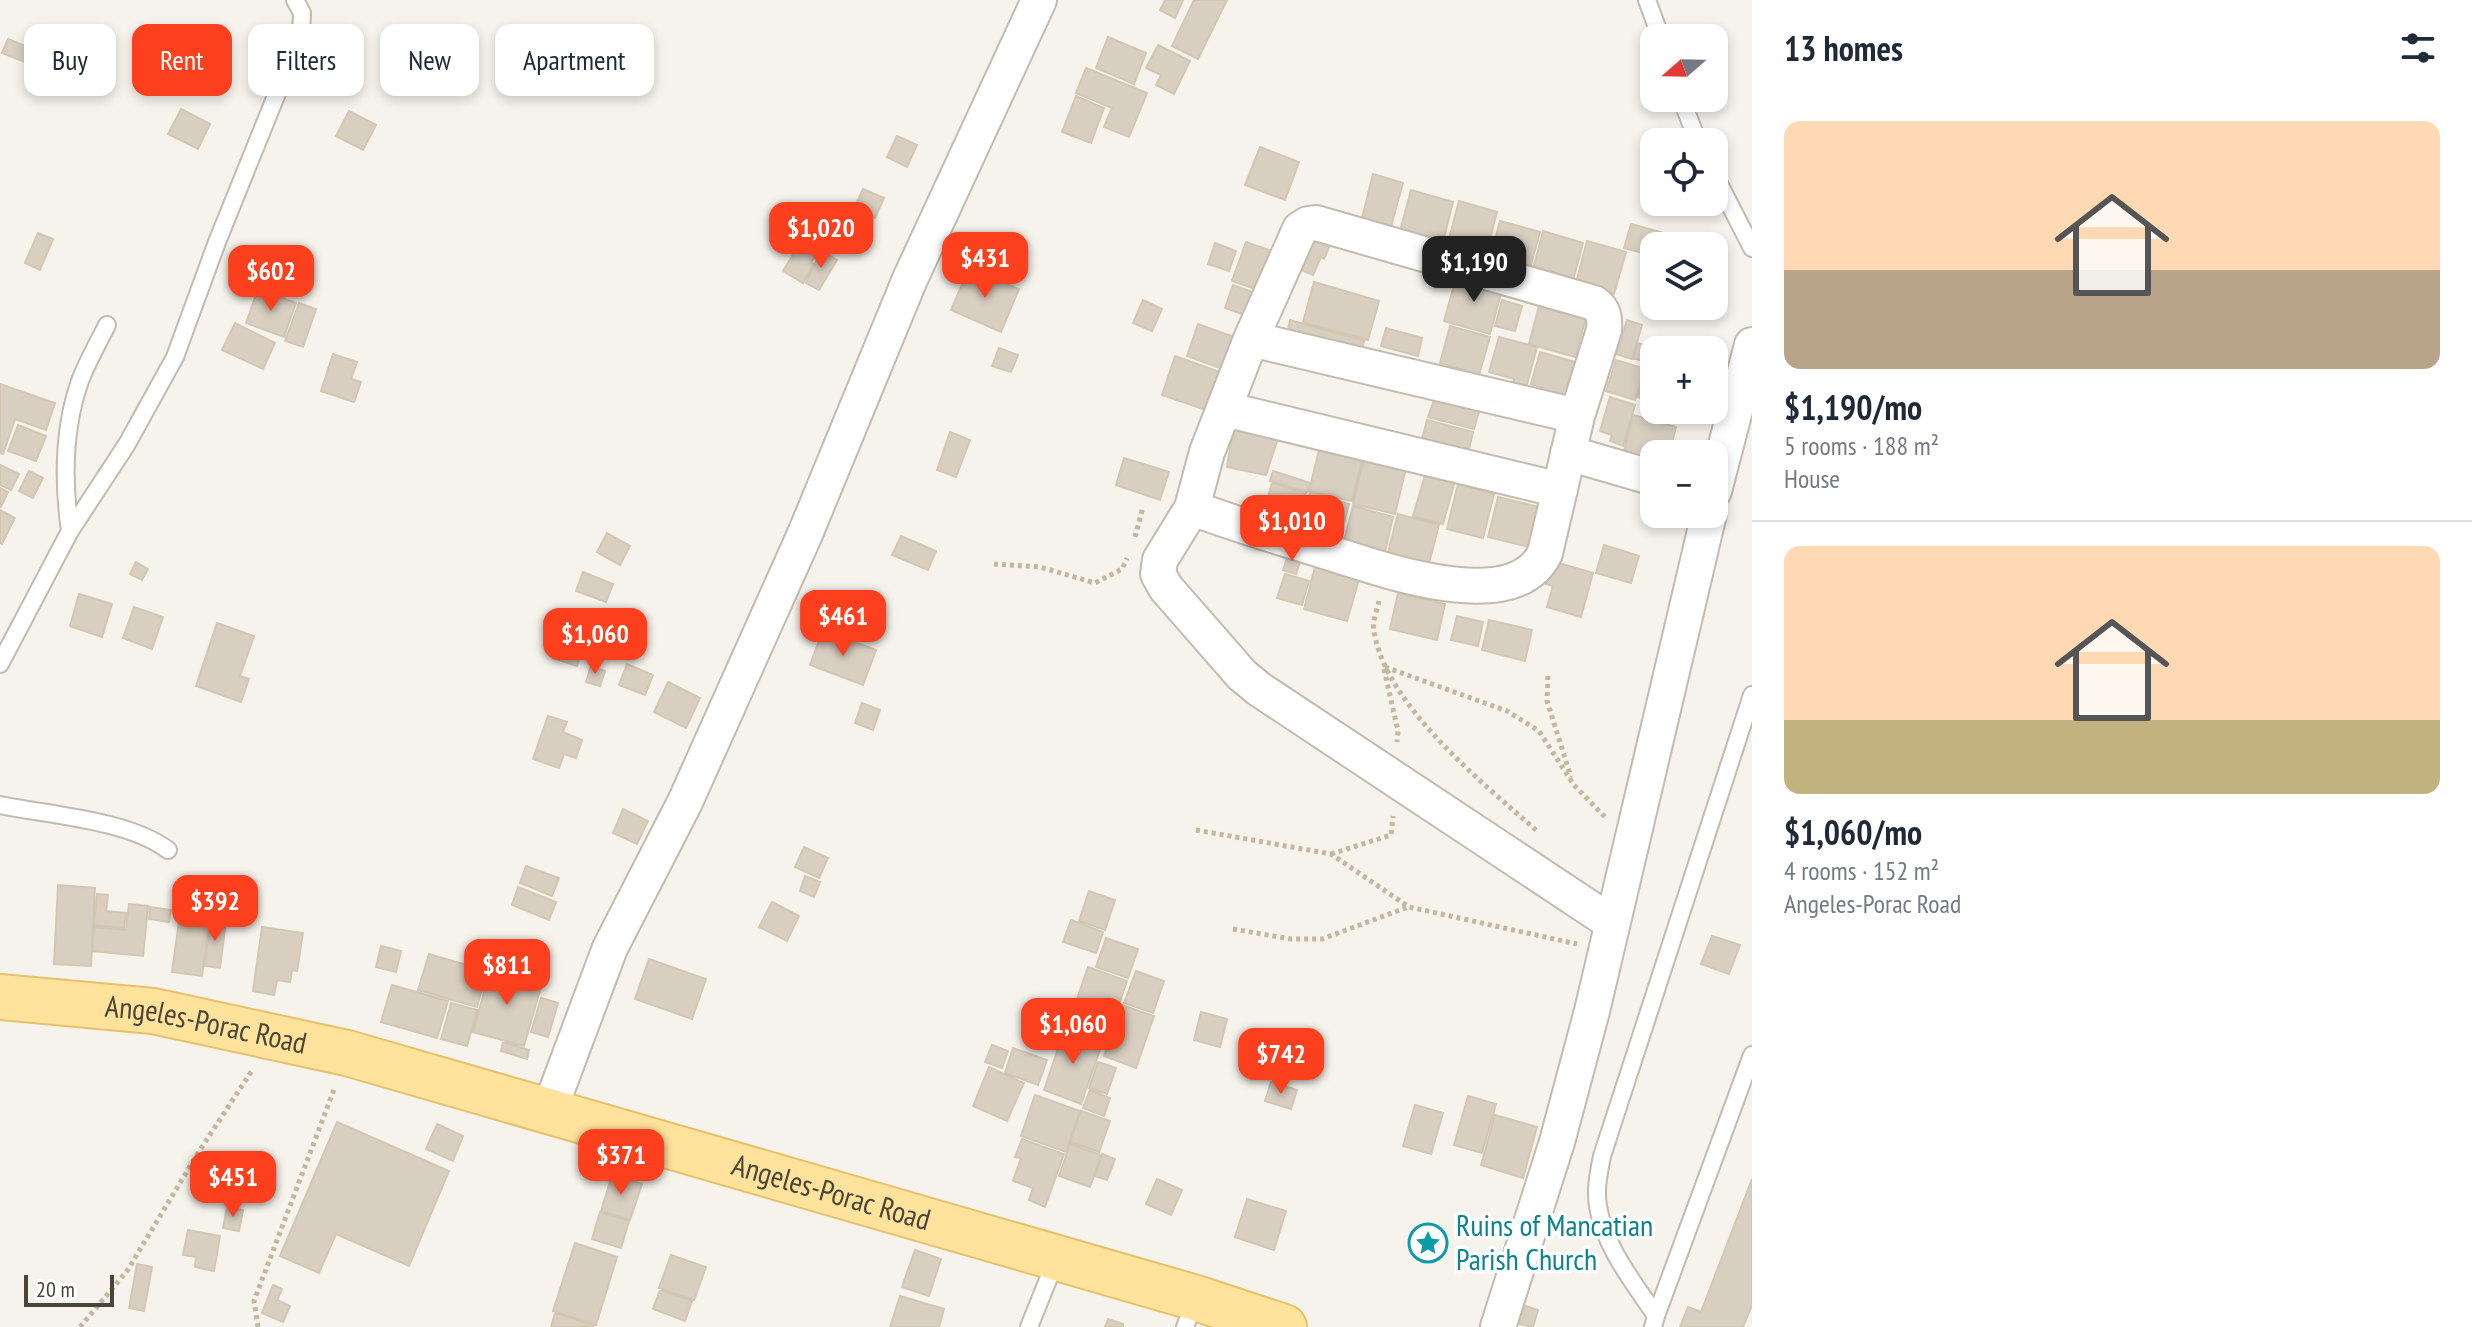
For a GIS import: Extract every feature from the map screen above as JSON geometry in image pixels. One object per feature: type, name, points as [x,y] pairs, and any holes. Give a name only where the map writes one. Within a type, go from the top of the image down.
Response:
[{"type":"main road","name":"Angeles-Porac Road","points":[[0,997],[153,1011],[347,1053],[1056,1260],[1190,1313],[1284,1327]]},
{"type":"street","points":[[549,1111],[610,948],[692,788],[805,534],[910,279],[1039,0]]},
{"type":"street","points":[[1192,508],[1387,571],[1434,582],[1489,585],[1516,579],[1539,566],[1545,553],[1577,416],[1604,330],[1603,312],[1594,303],[1316,223],[1308,224],[1300,229],[1251,339],[1207,452],[1192,508],[1160,560],[1158,574],[1166,588],[1242,675],[1608,937]]},
{"type":"street","points":[[1251,339],[1577,416]]},
{"type":"street","points":[[1727,440],[1752,345]]},
{"type":"street","points":[[1224,409],[1560,490]]},
{"type":"street","points":[[1568,453],[1640,474]]},
{"type":"street","points":[[1498,1327],[1557,1142],[1592,1011],[1706,528]]},
{"type":"lane","points":[[0,664],[70,531],[127,444],[175,357],[217,242],[301,34],[302,13],[295,0]]},
{"type":"lane","points":[[1647,0],[1656,24]]},
{"type":"lane","points":[[1728,201],[1752,248]]},
{"type":"lane","points":[[70,531],[65,479],[71,410],[80,380],[107,325]]},
{"type":"lane","points":[[1655,1321],[1611,1243],[1598,1207],[1597,1182],[1602,1156],[1752,695]]},
{"type":"lane","points":[[0,805],[128,830],[152,838],[168,850]]},
{"type":"lane","points":[[1655,1321],[1752,1055]]},
{"type":"lane","points":[[1029,1327],[1056,1260]]},
{"type":"path","points":[[1133,544],[1143,507]]},
{"type":"path","points":[[994,564],[1040,567],[1095,583],[1122,569],[1127,557]]},
{"type":"path","points":[[1387,571],[1373,628],[1384,667],[1437,741],[1538,833]]},
{"type":"path","points":[[1384,667],[1507,711],[1539,731],[1574,785],[1632,844]]},
{"type":"path","points":[[1548,676],[1547,701],[1574,785]]},
{"type":"path","points":[[1196,830],[1331,854],[1409,907],[1608,937]]},
{"type":"path","points":[[1233,929],[1291,939],[1322,939],[1409,907]]},
{"type":"path","points":[[80,1327],[127,1271],[198,1153],[274,1038]]},
{"type":"path","points":[[258,1327],[254,1301],[347,1053]]},
{"type":"building","points":[[1165,0],[1183,0],[1175,18],[1160,10]]},
{"type":"building","points":[[1194,0],[1227,0],[1198,59],[1172,46]]},
{"type":"building","points":[[1108,37],[1146,53],[1134,84],[1096,68]]},
{"type":"building","points":[[8,39],[24,45],[24,62],[2,53]]},
{"type":"building","points":[[1158,45],[1190,61],[1174,94],[1156,85],[1161,75],[1146,68]]},
{"type":"building","points":[[1086,68],[1147,93],[1129,137],[1104,127],[1112,108],[1076,93]]},
{"type":"building","points":[[1076,96],[1104,108],[1091,143],[1062,132]]},
{"type":"building","points":[[181,109],[210,124],[198,149],[168,134]]},
{"type":"building","points":[[349,111],[376,125],[363,150],[336,136]]},
{"type":"building","points":[[897,136],[917,145],[907,167],[887,157]]},
{"type":"building","points":[[1260,147],[1299,162],[1285,200],[1245,185]]},
{"type":"building","points":[[1373,174],[1403,183],[1390,230],[1361,222]]},
{"type":"building","points":[[863,189],[884,198],[875,218],[854,209]]},
{"type":"building","points":[[1411,190],[1453,202],[1442,246],[1399,235]]},
{"type":"building","points":[[1459,201],[1497,212],[1484,261],[1446,250]]},
{"type":"building","points":[[1500,221],[1540,232],[1529,272],[1489,261]]},
{"type":"building","points":[[1631,224],[1660,232],[1640,232],[1640,252],[1624,248]]},
{"type":"building","points":[[1543,231],[1583,243],[1572,284],[1532,273]]},
{"type":"building","points":[[38,233],[53,239],[40,270],[25,263]]},
{"type":"building","points":[[804,237],[820,247],[803,283],[783,271]]},
{"type":"building","points":[[1313,238],[1330,245],[1313,275],[1299,269]]},
{"type":"building","points":[[1587,241],[1626,252],[1614,294],[1576,283]]},
{"type":"building","points":[[1246,242],[1275,252],[1261,291],[1232,281]]},
{"type":"building","points":[[1215,243],[1236,251],[1229,271],[1208,264]]},
{"type":"building","points":[[821,250],[837,260],[819,290],[806,283]]},
{"type":"building","points":[[969,268],[1019,289],[1001,332],[951,310]]},
{"type":"building","points":[[1457,275],[1503,287],[1490,334],[1444,321]]},
{"type":"building","points":[[1314,282],[1379,301],[1368,340],[1303,322]]},
{"type":"building","points":[[1233,285],[1258,294],[1250,317],[1225,308]]},
{"type":"building","points":[[258,289],[296,303],[284,337],[246,323]]},
{"type":"building","points":[[1143,300],[1162,309],[1152,331],[1133,323]]},
{"type":"building","points":[[1502,300],[1522,306],[1515,331],[1495,326]]},
{"type":"building","points":[[1540,302],[1587,315],[1575,357],[1529,344]]},
{"type":"building","points":[[299,303],[316,309],[303,347],[285,341]]},
{"type":"building","points":[[1290,320],[1364,341],[1361,354],[1287,334]]},
{"type":"building","points":[[1627,320],[1642,325],[1632,359],[1616,354]]},
{"type":"building","points":[[235,323],[275,343],[263,369],[222,350]]},
{"type":"building","points":[[1198,324],[1237,338],[1225,370],[1187,356]]},
{"type":"building","points":[[1450,326],[1490,337],[1479,375],[1440,363]]},
{"type":"building","points":[[1386,328],[1422,338],[1418,356],[1381,346]]},
{"type":"building","points":[[1499,337],[1537,347],[1526,388],[1513,384],[1514,379],[1489,372]]},
{"type":"building","points":[[1638,343],[1640,344],[1640,360],[1633,358]]},
{"type":"building","points":[[999,348],[1018,355],[1011,372],[992,366]]},
{"type":"building","points":[[1540,352],[1575,362],[1565,401],[1542,394],[1543,388],[1531,384]]},
{"type":"building","points":[[333,354],[357,362],[351,379],[361,382],[354,402],[321,391]]},
{"type":"building","points":[[1175,356],[1220,372],[1206,410],[1162,395]]},
{"type":"building","points":[[1616,360],[1640,367],[1640,384],[1635,400],[1606,391]]},
{"type":"building","points":[[0,384],[55,403],[46,430],[15,419],[3,454],[0,453]]},
{"type":"building","points":[[1438,389],[1482,401],[1474,429],[1428,417]]},
{"type":"building","points":[[1610,397],[1635,405],[1623,446],[1610,441],[1612,435],[1600,431]]},
{"type":"building","points":[[1633,415],[1640,417],[1640,424],[1676,427],[1673,440],[1640,440],[1640,464],[1622,459]]},
{"type":"building","points":[[1427,420],[1473,432],[1467,458],[1420,446]]},
{"type":"building","points":[[18,425],[46,436],[36,461],[8,451]]},
{"type":"building","points":[[1234,425],[1280,432],[1266,475],[1227,467]]},
{"type":"building","points":[[950,432],[970,440],[956,477],[937,470]]},
{"type":"building","points":[[1319,450],[1362,460],[1352,501],[1309,491]]},
{"type":"building","points":[[1124,458],[1169,472],[1160,500],[1116,485]]},
{"type":"building","points":[[1364,458],[1406,468],[1395,514],[1353,504]]},
{"type":"building","points":[[0,465],[19,474],[11,490],[0,485]]},
{"type":"building","points":[[29,471],[43,478],[33,498],[19,491]]},
{"type":"building","points":[[1273,471],[1310,483],[1307,492],[1270,481]]},
{"type":"building","points":[[1426,472],[1455,481],[1443,524],[1413,516]]},
{"type":"building","points":[[1272,483],[1306,493],[1296,532],[1261,522]]},
{"type":"building","points":[[1458,484],[1494,494],[1483,538],[1447,529]]},
{"type":"building","points":[[0,488],[8,492],[1,507],[0,507]]},
{"type":"building","points":[[1310,492],[1349,504],[1342,529],[1303,517]]},
{"type":"building","points":[[1498,497],[1539,507],[1529,547],[1488,537]]},
{"type":"building","points":[[1353,506],[1393,517],[1384,556],[1343,545]]},
{"type":"building","points":[[0,510],[15,518],[2,544],[0,543]]},
{"type":"building","points":[[1398,514],[1439,525],[1427,571],[1386,560]]},
{"type":"building","points":[[607,533],[630,546],[620,565],[597,552]]},
{"type":"building","points":[[901,536],[936,551],[928,570],[892,555]]},
{"type":"building","points":[[1604,545],[1639,556],[1631,583],[1596,573]]},
{"type":"building","points":[[1289,552],[1302,556],[1296,574],[1283,570]]},
{"type":"building","points":[[1552,561],[1593,573],[1581,617],[1547,607],[1553,586],[1546,584]]},
{"type":"building","points":[[136,562],[148,569],[142,580],[130,574]]},
{"type":"building","points":[[1316,563],[1360,576],[1347,621],[1304,609]]},
{"type":"building","points":[[583,572],[613,584],[606,602],[576,591]]},
{"type":"building","points":[[1285,574],[1309,581],[1302,605],[1277,598]]},
{"type":"building","points":[[1398,593],[1445,604],[1437,640],[1390,629]]},
{"type":"building","points":[[79,594],[112,604],[102,637],[70,626]]},
{"type":"building","points":[[134,607],[163,617],[152,649],[123,638]]},
{"type":"building","points":[[1457,616],[1483,622],[1478,646],[1451,640]]},
{"type":"building","points":[[1489,620],[1532,630],[1525,661],[1482,650]]},
{"type":"building","points":[[566,621],[589,629],[577,666],[553,658]]},
{"type":"building","points":[[217,623],[254,636],[240,676],[249,679],[241,702],[196,686]]},
{"type":"building","points":[[823,630],[876,650],[863,685],[810,665]]},
{"type":"building","points":[[589,632],[600,636],[595,651],[584,647]]},
{"type":"building","points":[[627,664],[653,675],[645,695],[619,685]]},
{"type":"building","points":[[591,666],[605,671],[600,686],[586,682]]},
{"type":"building","points":[[668,682],[700,698],[686,728],[654,712]]},
{"type":"building","points":[[862,703],[880,710],[873,730],[855,723]]},
{"type":"building","points":[[548,716],[567,722],[563,732],[582,740],[576,758],[564,754],[559,768],[533,759]]},
{"type":"building","points":[[623,809],[648,821],[637,844],[613,833]]},
{"type":"building","points":[[804,847],[828,858],[819,878],[795,867]]},
{"type":"building","points":[[526,866],[559,878],[552,896],[520,883]]},
{"type":"building","points":[[805,876],[820,882],[814,897],[800,891]]},
{"type":"building","points":[[58,885],[95,888],[91,966],[54,964]]},
{"type":"building","points":[[518,887],[556,902],[549,920],[512,905]]},
{"type":"building","points":[[1089,891],[1115,900],[1105,930],[1079,921]]},
{"type":"building","points":[[97,894],[108,895],[106,911],[126,913],[124,928],[94,925]]},
{"type":"building","points":[[772,902],[799,916],[787,941],[759,927]]},
{"type":"building","points":[[129,904],[148,906],[143,956],[92,951],[94,927],[126,930]]},
{"type":"building","points":[[150,907],[171,910],[169,922],[149,919]]},
{"type":"building","points":[[181,907],[211,911],[202,976],[172,972]]},
{"type":"building","points":[[211,918],[226,921],[220,968],[205,966]]},
{"type":"building","points":[[1071,920],[1103,932],[1096,953],[1063,942]]},
{"type":"building","points":[[262,927],[303,933],[297,971],[292,970],[290,982],[277,980],[274,995],[253,991]]},
{"type":"building","points":[[1712,936],[1740,945],[1729,974],[1701,964]]},
{"type":"building","points":[[1106,938],[1138,949],[1128,978],[1096,967]]},
{"type":"building","points":[[381,946],[401,951],[396,972],[376,967]]},
{"type":"building","points":[[429,954],[487,971],[477,1007],[418,990]]},
{"type":"building","points":[[649,959],[706,979],[692,1019],[635,999]]},
{"type":"building","points":[[491,967],[542,983],[524,1046],[473,1032]]},
{"type":"building","points":[[1088,967],[1127,981],[1107,1038],[1068,1025]]},
{"type":"building","points":[[1136,971],[1164,981],[1153,1013],[1124,1003]]},
{"type":"building","points":[[392,985],[448,1001],[437,1038],[381,1022]]},
{"type":"building","points":[[541,998],[558,1003],[548,1037],[531,1032]]},
{"type":"building","points":[[451,1003],[477,1010],[467,1046],[441,1039]]},
{"type":"building","points":[[1122,1005],[1154,1016],[1136,1068],[1104,1056]]},
{"type":"building","points":[[1201,1012],[1227,1019],[1220,1047],[1194,1040]]},
{"type":"building","points":[[1065,1028],[1103,1041],[1081,1104],[1044,1090]]},
{"type":"building","points":[[503,1042],[529,1050],[527,1059],[501,1051]]},
{"type":"building","points":[[992,1045],[1008,1051],[1002,1068],[985,1062]]},
{"type":"building","points":[[1013,1048],[1047,1060],[1038,1085],[1005,1073]]},
{"type":"building","points":[[1098,1062],[1116,1068],[1107,1094],[1089,1088]]},
{"type":"building","points":[[989,1067],[1024,1083],[1007,1121],[973,1106]]},
{"type":"building","points":[[1271,1082],[1297,1090],[1291,1109],[1265,1101]]},
{"type":"building","points":[[1090,1090],[1110,1098],[1104,1116],[1083,1108]]},
{"type":"building","points":[[1035,1095],[1080,1111],[1066,1152],[1021,1136]]},
{"type":"building","points":[[1468,1096],[1496,1104],[1482,1153],[1454,1145]]},
{"type":"building","points":[[1415,1105],[1443,1113],[1431,1154],[1403,1146]]},
{"type":"building","points":[[1081,1111],[1110,1121],[1099,1152],[1070,1142]]},
{"type":"building","points":[[1495,1115],[1537,1127],[1523,1178],[1481,1165]]},
{"type":"building","points":[[337,1122],[449,1171],[409,1266],[336,1234],[319,1273],[280,1256]]},
{"type":"building","points":[[437,1124],[463,1136],[453,1161],[426,1149]]},
{"type":"building","points":[[1022,1139],[1064,1154],[1045,1207],[1029,1200],[1033,1188],[1013,1181],[1021,1158],[1015,1157]]},
{"type":"building","points":[[1070,1144],[1101,1155],[1090,1187],[1059,1176]]},
{"type":"building","points":[[1102,1154],[1115,1159],[1107,1180],[1095,1176]]},
{"type":"building","points":[[612,1175],[642,1184],[630,1220],[601,1211]]},
{"type":"building","points":[[1157,1179],[1182,1190],[1171,1215],[1146,1204]]},
{"type":"building","points":[[1752,1179],[1752,1305],[1743,1327],[1680,1327],[1688,1307],[1701,1312]]},
{"type":"building","points":[[1247,1199],[1286,1211],[1274,1250],[1235,1237]]},
{"type":"building","points":[[227,1207],[243,1210],[239,1231],[223,1228]]},
{"type":"building","points":[[600,1212],[629,1221],[621,1248],[592,1239]]},
{"type":"building","points":[[188,1230],[220,1236],[214,1271],[195,1267],[196,1257],[183,1255]]},
{"type":"building","points":[[575,1243],[617,1257],[596,1325],[553,1311]]},
{"type":"building","points":[[915,1250],[941,1259],[929,1296],[902,1287]]},
{"type":"building","points":[[671,1255],[706,1267],[694,1300],[659,1288]]},
{"type":"building","points":[[137,1264],[152,1267],[144,1311],[129,1308]]},
{"type":"building","points":[[273,1285],[282,1289],[277,1300],[290,1306],[283,1322],[262,1313]]},
{"type":"building","points":[[660,1290],[692,1301],[685,1321],[653,1309]]},
{"type":"building","points":[[900,1296],[944,1309],[939,1327],[890,1327]]},
{"type":"building","points":[[1516,1303],[1538,1310],[1533,1327],[1511,1322]]},
{"type":"building","points":[[555,1313],[594,1325],[551,1327]]},
{"type":"building","points":[[1108,1319],[1123,1324],[1123,1327],[1105,1327]]},
{"type":"place","name":"Ruins of Mancatian Parish Church","points":[[1428,1243]]}]
